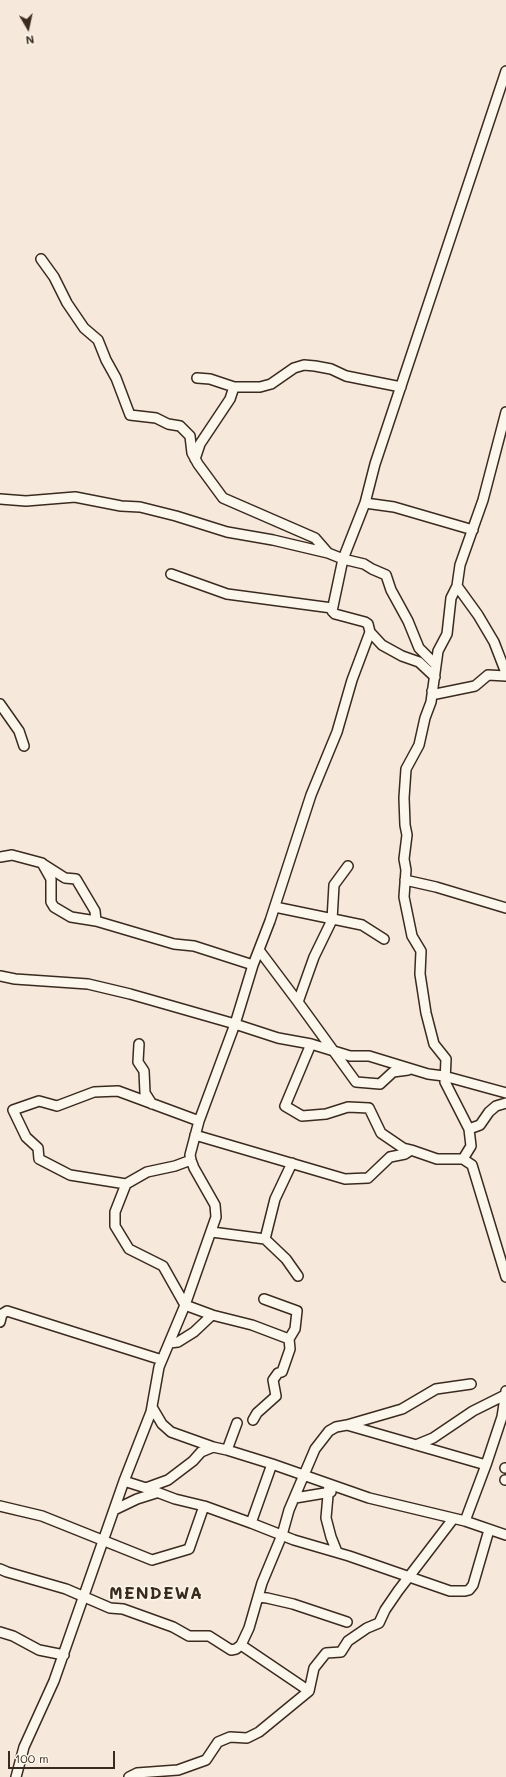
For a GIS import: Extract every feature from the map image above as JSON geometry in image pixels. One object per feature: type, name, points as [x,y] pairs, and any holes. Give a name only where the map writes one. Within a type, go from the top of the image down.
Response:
[{"type":"street","points":[[435,677],[420,662],[402,656],[382,646],[370,632],[368,624],[335,614],[332,608],[344,559],[365,503],[375,464],[506,70]]},
{"type":"street","points":[[41,259],[54,277],[67,303],[84,328],[98,340],[106,360],[116,378],[130,415],[156,418],[168,424],[180,426],[190,436],[192,453],[195,459],[226,500],[315,538],[328,553]]},
{"type":"street","points":[[197,378],[210,378],[219,381],[226,386],[255,387],[271,384],[294,368],[304,365],[315,366],[346,376],[401,387]]},
{"type":"street","points":[[195,459],[200,444],[230,399],[234,387]]},
{"type":"street","points":[[463,1159],[471,1146],[469,1129],[448,1091],[444,1076],[446,1059],[434,1044],[426,1013],[420,974],[421,951],[412,936],[404,897],[404,858],[407,834],[405,825],[405,779],[406,769],[419,745],[435,677],[435,664],[438,651],[447,634],[451,598],[457,586],[460,565],[484,500],[506,412]]},
{"type":"street","points":[[0,499],[26,500],[75,497],[121,506],[140,507],[176,516],[227,532],[273,540],[328,553],[364,564],[386,575],[391,590],[408,621],[419,648],[435,664]]},
{"type":"street","points":[[365,503],[394,507],[472,530]]},
{"type":"street","points":[[171,574],[227,594],[332,608]]},
{"type":"street","points":[[432,691],[436,694],[475,686],[488,676],[506,675],[494,642],[478,615],[457,586]]},
{"type":"street","points":[[17,1777],[24,1747],[64,1655],[124,1481],[152,1407],[162,1360],[185,1305],[197,1269],[212,1232],[216,1217],[215,1205],[194,1168],[190,1155],[195,1135],[235,1024],[253,965],[275,907],[312,795],[337,732],[352,680],[370,632]]},
{"type":"street","points":[[0,704],[19,731],[24,746]]},
{"type":"street","points":[[0,857],[12,856],[42,863],[65,878],[76,879],[95,911],[96,921]]},
{"type":"street","points":[[42,863],[51,879],[51,902],[54,907],[71,917],[96,921],[174,944],[200,947],[253,965]]},
{"type":"street","points":[[298,1002],[314,957],[332,920],[334,884],[348,866]]},
{"type":"street","points":[[405,880],[436,887],[506,908]]},
{"type":"street","points":[[275,907],[362,925],[384,939]]},
{"type":"street","points":[[259,950],[356,1082],[380,1084],[393,1072],[413,1070]]},
{"type":"street","points":[[0,976],[15,979],[88,984],[130,994],[278,1038],[311,1044],[350,1056],[368,1056],[413,1070],[444,1076],[506,1093]]},
{"type":"street","points":[[139,1044],[138,1062],[144,1071],[145,1093],[152,1104]]},
{"type":"street","points":[[311,1044],[285,1106],[302,1116],[326,1114],[348,1107],[369,1108],[381,1133],[403,1148],[437,1159],[463,1159],[472,1165],[506,1277]]},
{"type":"street","points":[[126,1184],[70,1175],[39,1159],[38,1148],[26,1137],[13,1110],[39,1101],[57,1106],[94,1092],[118,1091],[199,1121]]},
{"type":"street","points":[[469,1129],[480,1125],[489,1112],[496,1106],[506,1103]]},
{"type":"street","points":[[195,1135],[345,1179],[368,1178],[390,1157],[405,1154],[411,1150]]},
{"type":"street","points":[[191,1160],[175,1166],[147,1172],[126,1184],[115,1212],[115,1226],[130,1249],[163,1266],[185,1305],[212,1315],[252,1325],[289,1339]]},
{"type":"street","points":[[265,1239],[275,1200],[292,1163]]},
{"type":"street","points":[[212,1232],[265,1239],[286,1259],[298,1276]]},
{"type":"street","points":[[254,1420],[257,1414],[276,1396],[273,1380],[278,1373],[282,1372],[290,1349],[289,1339],[295,1329],[297,1311],[264,1299]]},
{"type":"street","points":[[0,1322],[2,1314],[7,1311],[162,1360]]},
{"type":"street","points":[[169,1343],[178,1342],[194,1332],[212,1315]]},
{"type":"street","points":[[0,1568],[7,1572],[66,1589],[110,1608],[123,1609],[174,1627],[189,1636],[210,1636],[231,1650],[241,1645],[249,1628],[258,1597],[282,1535],[289,1510],[315,1449],[324,1436],[336,1427],[402,1409],[436,1389],[471,1384]]},
{"type":"street","points":[[416,1445],[433,1438],[473,1411],[505,1393],[505,1407],[465,1521]]},
{"type":"street","points":[[152,1407],[162,1424],[171,1432],[213,1447],[272,1464],[304,1476],[328,1489]]},
{"type":"street","points":[[227,1450],[236,1423]]},
{"type":"street","points":[[347,1425],[486,1464]]},
{"type":"street","points":[[146,1488],[168,1480],[193,1461],[201,1452],[213,1447]]},
{"type":"street","points":[[251,1523],[272,1464]]},
{"type":"street","points":[[124,1481],[175,1500],[204,1506],[282,1535],[450,1591],[461,1592],[469,1590],[473,1585],[489,1530]]},
{"type":"street","points":[[328,1489],[326,1518],[336,1552]]},
{"type":"street","points":[[295,1498],[328,1489],[341,1490],[465,1521],[506,1535]]},
{"type":"street","points":[[114,1510],[156,1492]]},
{"type":"street","points":[[0,1506],[42,1516],[152,1560],[189,1549],[204,1506]]},
{"type":"street","points":[[129,1777],[137,1773],[178,1770],[206,1760],[218,1742],[230,1737],[247,1738],[259,1732],[309,1691],[314,1668],[326,1653],[341,1652],[348,1641],[367,1628],[379,1623],[385,1610],[454,1519]]},
{"type":"street","points":[[258,1597],[300,1605],[347,1622]]},
{"type":"street","points":[[0,1632],[13,1636],[39,1650],[64,1655]]},
{"type":"street","points":[[241,1645],[309,1691]]},
{"type":"district","name":"MENDEWA","points":[[156,1594]]}]
